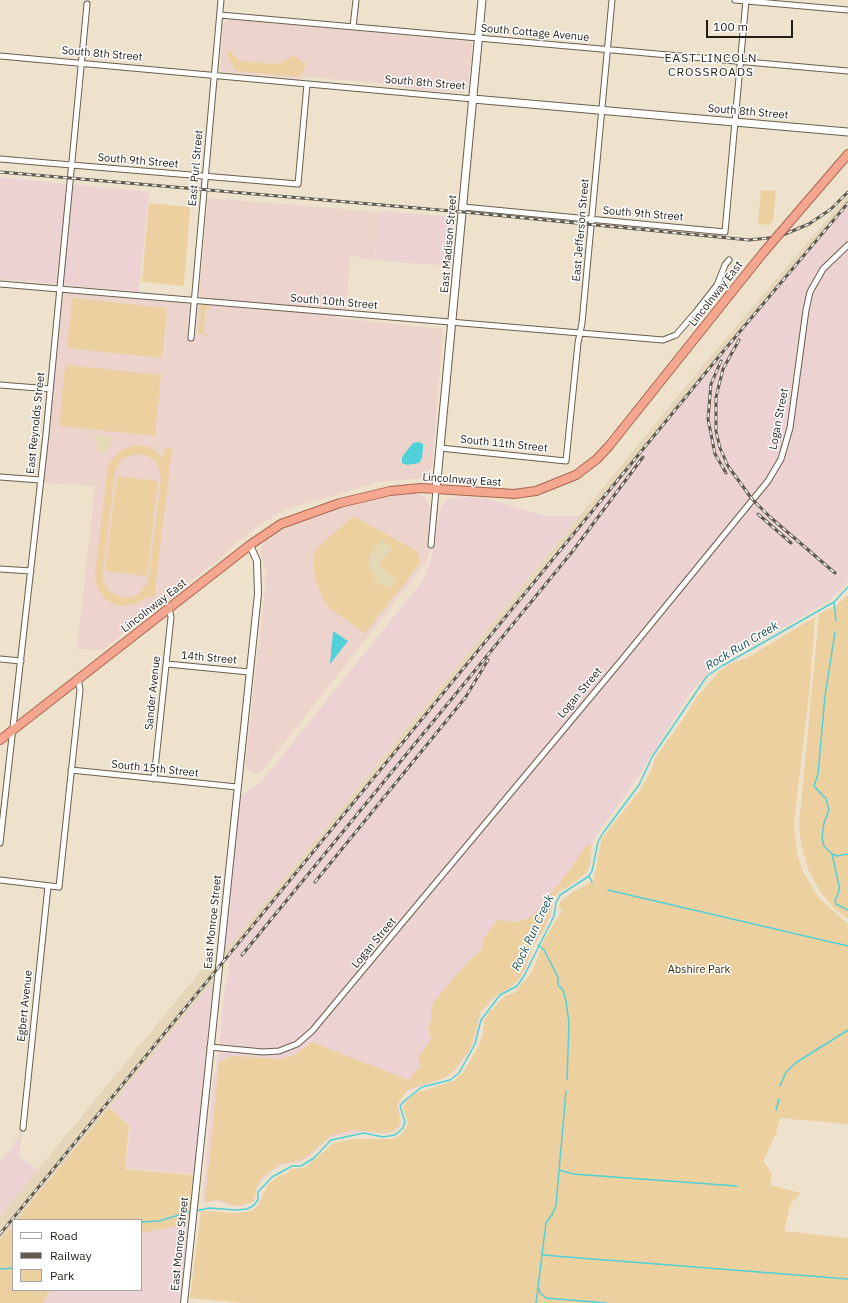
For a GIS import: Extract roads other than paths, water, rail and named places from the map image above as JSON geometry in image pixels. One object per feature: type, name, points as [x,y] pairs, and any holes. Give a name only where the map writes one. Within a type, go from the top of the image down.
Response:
[{"type":"highway","name":"Lincolnway East","points":[[0,740],[250,545],[280,524],[340,503],[399,489],[500,494],[526,493],[557,484],[585,469],[609,446],[763,253],[848,154]]},
{"type":"main road","name":"East Madison Street","points":[[436,490],[482,0]]},
{"type":"main road","name":"South 8th Street","points":[[473,99],[848,132]]},
{"type":"street","name":"East Purl Street","points":[[191,338],[221,0]]},
{"type":"street","points":[[353,27],[356,0]]},
{"type":"street","name":"East Jefferson Street","points":[[566,461],[592,220],[612,0]]},
{"type":"street","points":[[735,0],[848,10]]},
{"type":"street","points":[[735,122],[746,0]]},
{"type":"street","name":"East Reynolds Street","points":[[0,843],[31,571],[88,4]]},
{"type":"street","name":"South Cottage Avenue","points":[[220,15],[848,71]]},
{"type":"street","name":"South 8th Street","points":[[0,56],[473,99]]},
{"type":"street","name":"South 9th Street","points":[[0,159],[298,184],[307,84]]},
{"type":"street","name":"South 9th Street","points":[[463,207],[725,232],[735,122]]},
{"type":"street","name":"Logan Street","points":[[210,1047],[264,1052],[279,1051],[298,1044],[312,1031],[625,656],[768,481],[781,459],[790,428],[806,310],[810,292],[823,269],[848,245]]},
{"type":"street","name":"South 10th Street","points":[[0,284],[666,340],[676,335],[696,312],[717,285],[724,265],[729,260]]},
{"type":"street","points":[[0,385],[50,389]]},
{"type":"street","name":"South 11th Street","points":[[440,448],[566,461]]},
{"type":"street","points":[[0,477],[40,480]]},
{"type":"street","points":[[431,545],[436,490]]},
{"type":"street","name":"East Monroe Street","points":[[184,1303],[259,578],[257,561],[250,545]]},
{"type":"street","points":[[0,569],[31,571]]},
{"type":"street","name":"Sander Avenue","points":[[154,779],[167,664],[171,617],[169,608]]},
{"type":"street","points":[[0,660],[21,661]]},
{"type":"street","name":"14th Street","points":[[167,664],[249,672]]},
{"type":"street","points":[[0,880],[59,887],[80,690],[78,678]]},
{"type":"street","name":"South 15th Street","points":[[71,770],[237,787]]},
{"type":"street","name":"Egbert Avenue","points":[[23,1128],[48,886]]},
{"type":"water","points":[[419,442],[423,444],[423,449],[422,458],[419,463],[407,465],[402,463],[402,457],[413,443]]},
{"type":"water","points":[[333,631],[348,641],[330,664]]},
{"type":"waterway","name":"Rock Run Creek","points":[[195,1211],[209,1208],[236,1210],[247,1209],[253,1206],[258,1200],[258,1192],[272,1177],[292,1166],[301,1166],[314,1158],[331,1140],[364,1133],[383,1137],[395,1135],[402,1129],[405,1122],[400,1106],[404,1101],[422,1087],[450,1080],[459,1073],[475,1044],[481,1020],[500,995],[517,986],[524,976],[554,916],[556,903],[560,895],[589,876],[592,871],[598,842],[603,833],[639,785],[652,757],[707,676],[834,602],[848,587]]},
{"type":"waterway","points":[[834,602],[836,621]]},
{"type":"waterway","points":[[835,632],[825,696],[818,774],[814,786],[826,799],[829,810],[824,823],[822,838],[824,846],[832,854],[837,856],[848,854]]},
{"type":"waterway","points":[[832,854],[839,886],[839,891],[835,901],[836,904],[848,910]]},
{"type":"waterway","name":"Rock Run Creek","points":[[589,876],[592,882]]},
{"type":"waterway","points":[[608,890],[848,946]]},
{"type":"waterway","points":[[538,945],[544,950],[558,977],[558,985],[563,990],[566,1001],[569,1023],[567,1079]]},
{"type":"waterway","points":[[780,1086],[786,1072],[797,1062],[848,1030]]},
{"type":"waterway","points":[[536,1303],[546,1223],[553,1213],[556,1205],[566,1091]]},
{"type":"waterway","points":[[776,1110],[779,1099]]},
{"type":"waterway","points":[[559,1170],[573,1174],[737,1186]]},
{"type":"waterway","name":"Rock Run Creek","points":[[142,1222],[159,1221],[192,1211]]},
{"type":"waterway","points":[[542,1255],[848,1279]]},
{"type":"waterway","name":"Rock Run Creek","points":[[0,1269],[12,1268]]},
{"type":"waterway","points":[[539,1289],[540,1293],[546,1298],[606,1303]]},
{"type":"railway","points":[[0,172],[463,212],[749,240],[778,237],[809,224],[831,209],[848,192]]},
{"type":"railway","points":[[12,1219],[721,354],[848,203]]},
{"type":"railway","points":[[739,340],[723,369],[716,397],[716,431],[720,448],[728,466],[752,499],[770,517],[835,573]]},
{"type":"railway","points":[[721,361],[711,384],[708,419],[715,454],[726,473]]},
{"type":"railway","points":[[242,955],[572,552],[643,457]]},
{"type":"railway","points":[[758,514],[791,543]]},
{"type":"railway","points":[[315,882],[465,698],[488,660]]},
{"type":"railway","points":[[0,1234],[12,1219]]},
{"type":"district","name":"EAST LINCOLN CROSSROADS","points":[[711,66]]},
{"type":"park label","name":"Abshire Park","points":[[699,970]]}]
